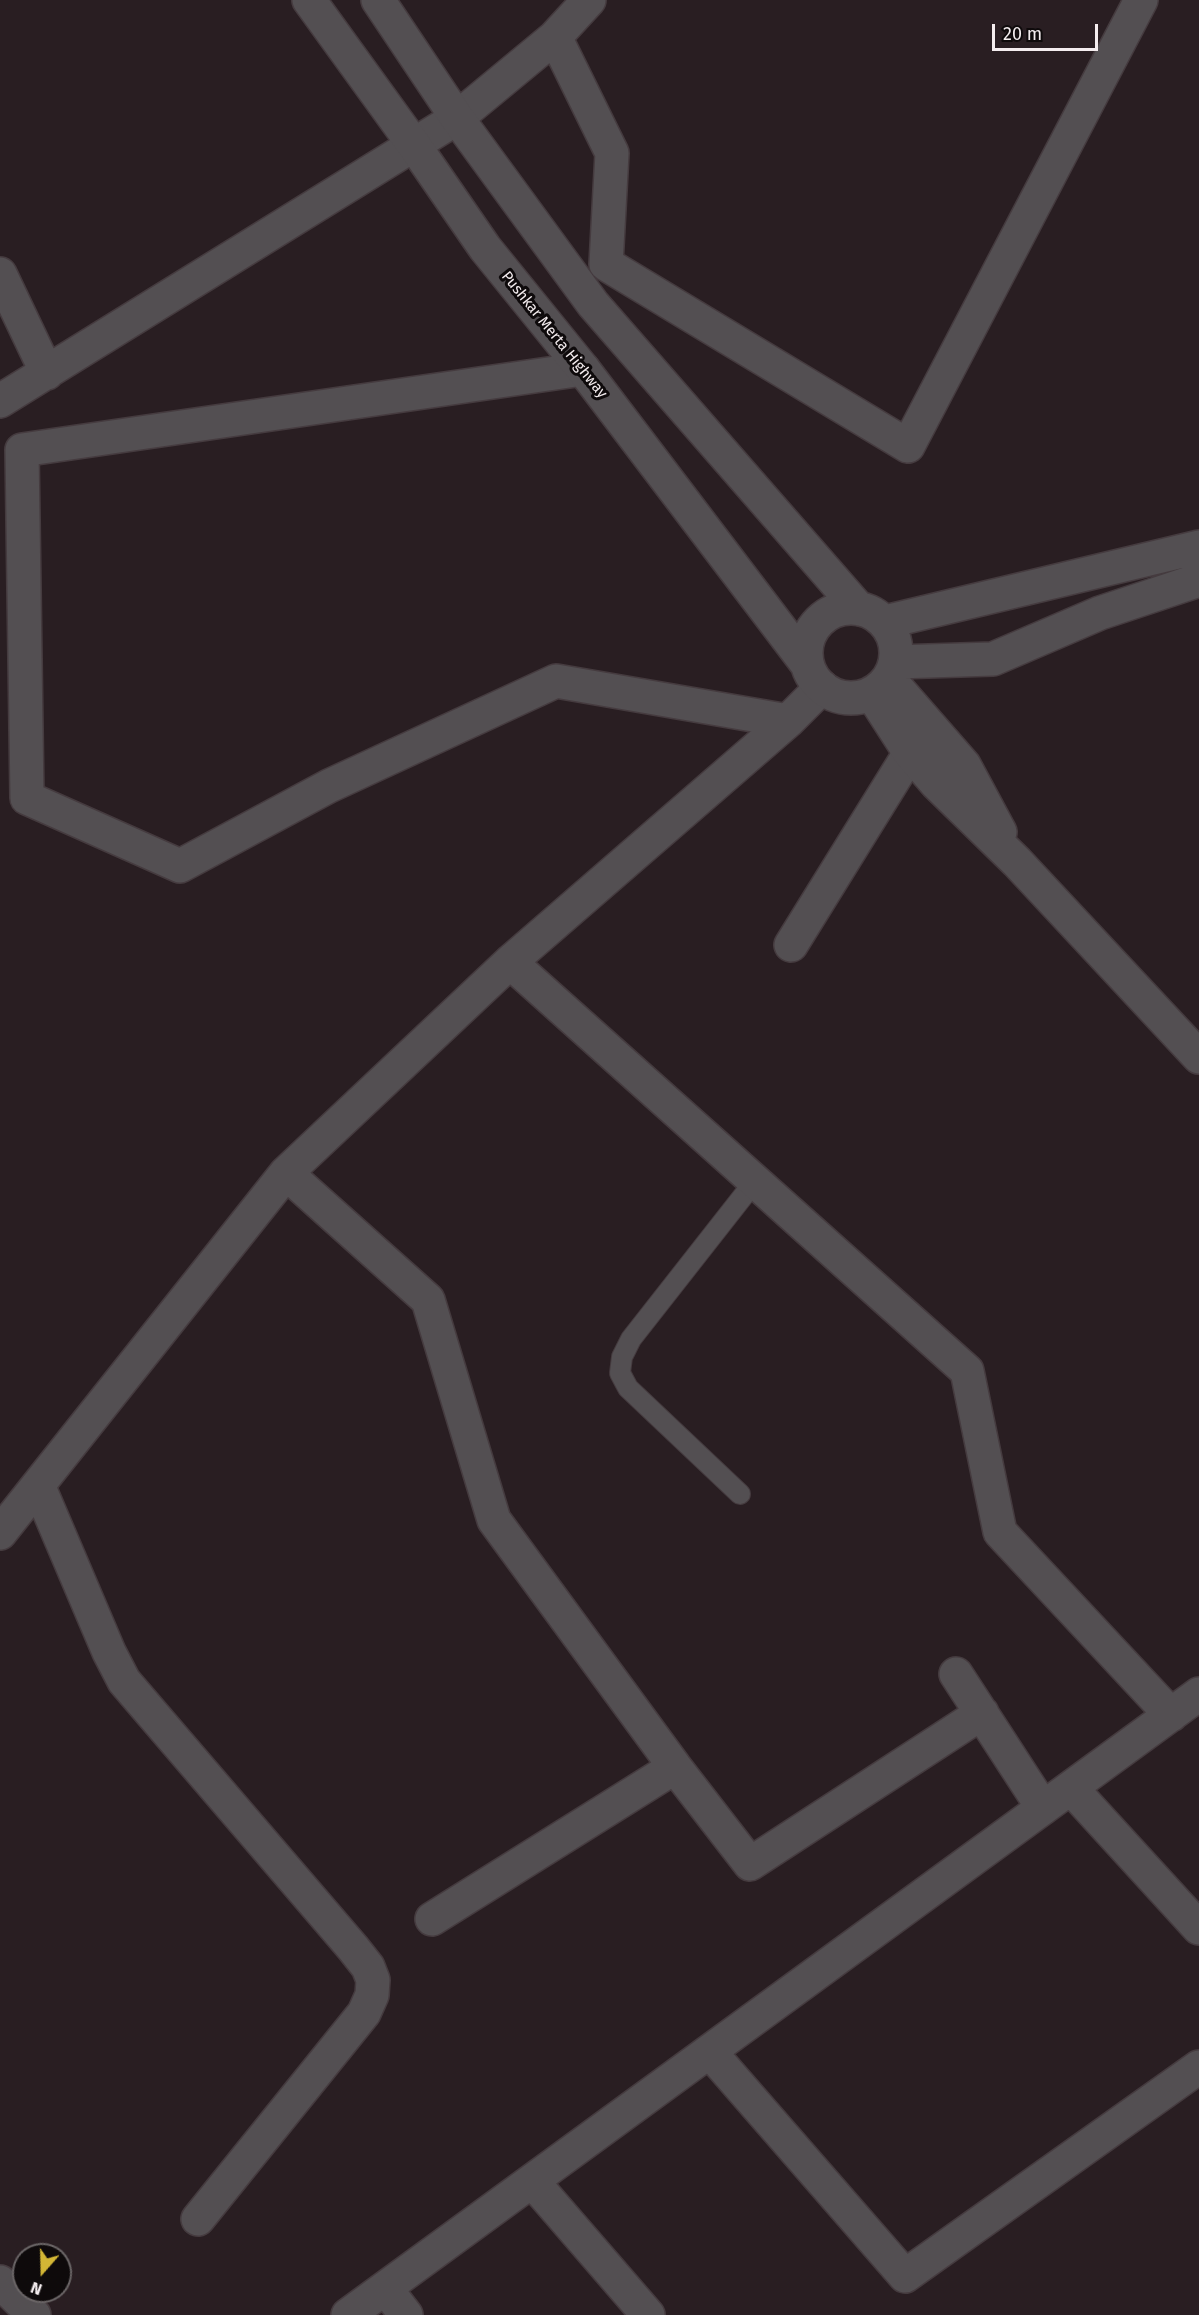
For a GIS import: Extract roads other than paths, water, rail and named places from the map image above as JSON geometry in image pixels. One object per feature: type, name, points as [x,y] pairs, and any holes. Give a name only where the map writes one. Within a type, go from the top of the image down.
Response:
[{"type":"street","name":"Pushkar Merta Highway","points":[[309,0],[414,145],[485,249],[583,369],[814,676]]},
{"type":"street","points":[[378,0],[457,118],[593,304],[872,616],[893,634],[897,648],[886,678],[910,753],[936,783],[1017,862],[1199,1057]]},
{"type":"street","points":[[0,401],[457,118],[555,38],[589,0]]},
{"type":"street","points":[[555,38],[612,153],[606,264],[908,446],[1141,0]]},
{"type":"street","points":[[0,274],[47,373]]},
{"type":"street","points":[[583,369],[22,450],[27,798],[180,866],[329,786],[556,681],[788,722]]},
{"type":"street","points":[[1199,547],[872,616],[844,608],[830,613],[818,622],[809,635],[806,650],[814,676],[833,694],[846,698],[886,678],[993,659],[1100,613],[1199,580]]},
{"type":"street","points":[[0,1533],[286,1173],[510,962],[788,722],[814,676]]},
{"type":"street","points":[[886,678],[964,765],[1017,862]]},
{"type":"street","points":[[791,945],[910,753]]},
{"type":"street","points":[[510,962],[967,1371],[1000,1532],[1171,1715]]},
{"type":"street","points":[[286,1173],[428,1300],[494,1520],[675,1767],[750,1864],[982,1713]]},
{"type":"street","points":[[38,1485],[109,1652],[124,1681],[353,1948],[368,1967],[372,1980],[372,1995],[364,2013],[198,2219]]},
{"type":"street","points":[[956,1674],[1043,1808]]},
{"type":"street","points":[[348,2315],[1199,1694]]},
{"type":"street","points":[[432,1919],[675,1767]]},
{"type":"street","points":[[1071,1788],[1199,1928]]},
{"type":"street","points":[[710,2052],[905,2276],[1199,2067]]},
{"type":"street","points":[[533,2182],[648,2315]]},
{"type":"street","points":[[0,2282],[27,2313]]},
{"type":"street","points":[[386,2289],[406,2315]]},
{"type":"lane","points":[[740,1494],[628,1388],[620,1373],[622,1357],[631,1339],[755,1181]]}]
